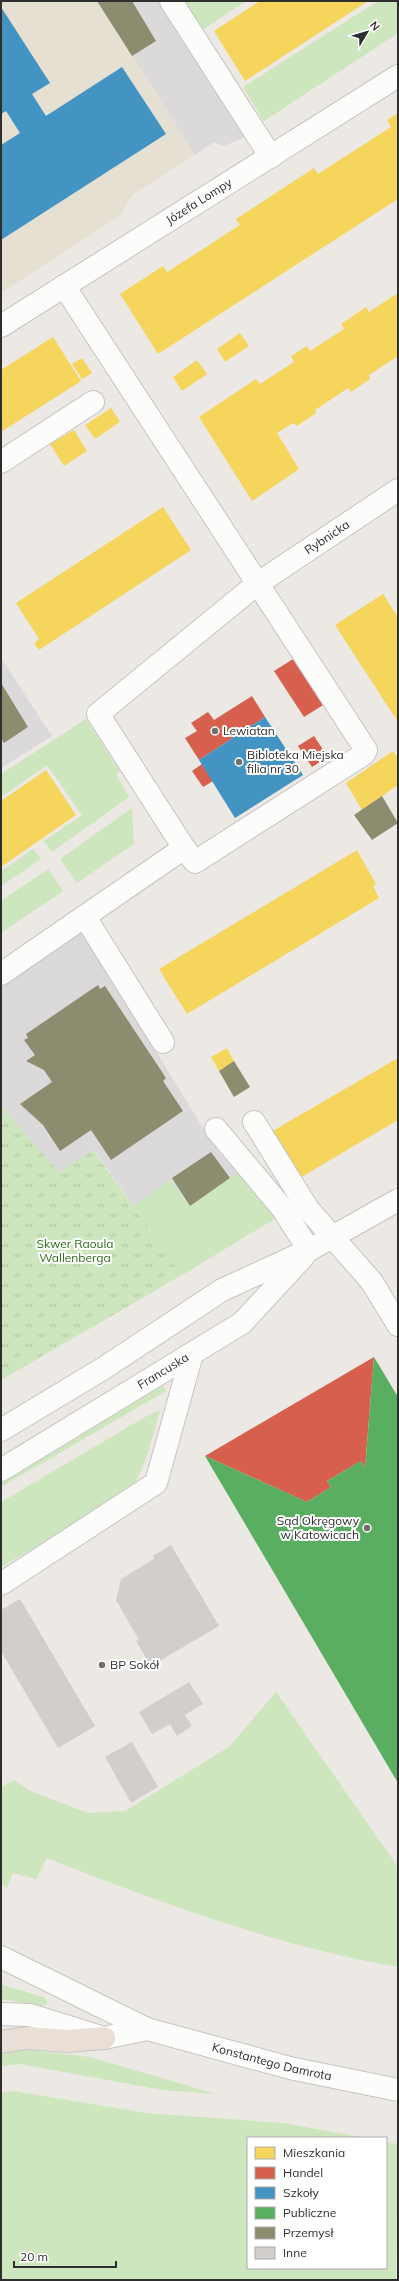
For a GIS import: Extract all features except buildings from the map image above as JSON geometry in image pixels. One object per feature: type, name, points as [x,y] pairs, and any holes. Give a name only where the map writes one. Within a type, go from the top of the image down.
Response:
[{"type":"highway","points":[[1,2042],[27,2038],[67,2041],[104,2038]]},
{"type":"street","points":[[171,1],[271,157]]},
{"type":"street","name":"Józefa Lompy","points":[[1,326],[398,76]]},
{"type":"street","points":[[1,974],[184,848],[194,862],[364,754],[366,750],[365,745],[257,584],[64,286]]},
{"type":"street","points":[[1,462],[93,402]]},
{"type":"street","name":"Rybnicka","points":[[184,848],[98,714],[257,584],[398,490]]},
{"type":"street","points":[[85,917],[163,1042]]},
{"type":"street","points":[[254,1122],[308,1209],[372,1282],[398,1325]]},
{"type":"street","points":[[216,1129],[282,1208],[309,1250]]},
{"type":"street","name":"Francuska","points":[[1,1430],[104,1368],[222,1290],[309,1250],[398,1200]]},
{"type":"street","name":"Francuska","points":[[1,1470],[242,1323],[309,1250]]},
{"type":"street","points":[[1,1584],[156,1483],[192,1354]]},
{"type":"street","name":"Konstantego Damrota","points":[[1,1957],[147,2029],[290,2068],[398,2090]]},
{"type":"street","name":"Konstantego Damrota","points":[[1,2014],[30,2015],[104,2038],[147,2029]]},
{"type":"shaded area","points":[[1,1],[98,1],[195,155],[132,195],[121,215],[1,293]]},
{"type":"shaded area","points":[[98,1],[165,1],[250,135],[224,146],[214,142],[195,155]]},
{"type":"shaded area","points":[[1,658],[52,736],[1,768]]},
{"type":"shaded area","points":[[82,930],[212,1143],[237,1173],[182,1275],[94,1150],[59,1172],[1,1106],[1,986]]},
{"type":"green space","points":[[183,1],[246,1],[202,30]]},
{"type":"green space","points":[[378,1],[398,1],[398,33],[264,121],[243,87]]},
{"type":"green space","points":[[86,719],[120,772],[116,775],[129,797],[52,852],[44,841],[82,815],[47,765],[1,797],[1,774]]},
{"type":"green space","points":[[132,808],[134,844],[77,883],[60,859]]},
{"type":"green space","points":[[33,849],[41,859],[1,886],[1,871]]},
{"type":"green space","points":[[48,869],[63,891],[1,933],[1,901]]},
{"type":"green space","name":"Skwer Raoula Wallenberga","points":[[1,1106],[59,1172],[93,1150],[182,1275],[1,1380]]},
{"type":"green space","points":[[237,1173],[278,1217],[182,1275],[133,1206],[171,1180],[190,1206]]},
{"type":"green space","points":[[160,1386],[163,1386],[166,1391],[1,1487],[1,1481]]},
{"type":"green space","points":[[160,1411],[143,1466],[135,1482],[130,1488],[111,1503],[1,1567],[1,1502],[152,1413]]},
{"type":"green space","points":[[276,1692],[398,1867],[398,1967],[308,1947],[220,1922],[47,1858],[36,1879],[13,1873],[7,1888],[1,1883],[1,1787],[14,1780],[30,1791],[88,1813],[125,1811],[229,1747]]},
{"type":"green space","points":[[3,1985],[43,1997],[47,2000],[47,2004],[42,2006],[1,1999],[1,1986]]},
{"type":"green space","points":[[11,2048],[90,2057],[216,2094],[162,2090],[20,2064],[1,2066],[1,2049]]},
{"type":"green space","points":[[13,2091],[146,2113],[283,2123],[360,2137],[247,2137],[247,2269],[387,2269],[387,2142],[398,2144],[396,2280],[1,2280],[1,2093]]},
{"type":"place","name":"Lewiatan","points":[[215,731]]},
{"type":"place","name":"Bibloteka Miejska filia nr 30","points":[[239,762]]},
{"type":"place","name":"Sąd Okręgowy w Katowicach","points":[[367,1528]]},
{"type":"place","name":"BP Sokół","points":[[102,1665]]}]
